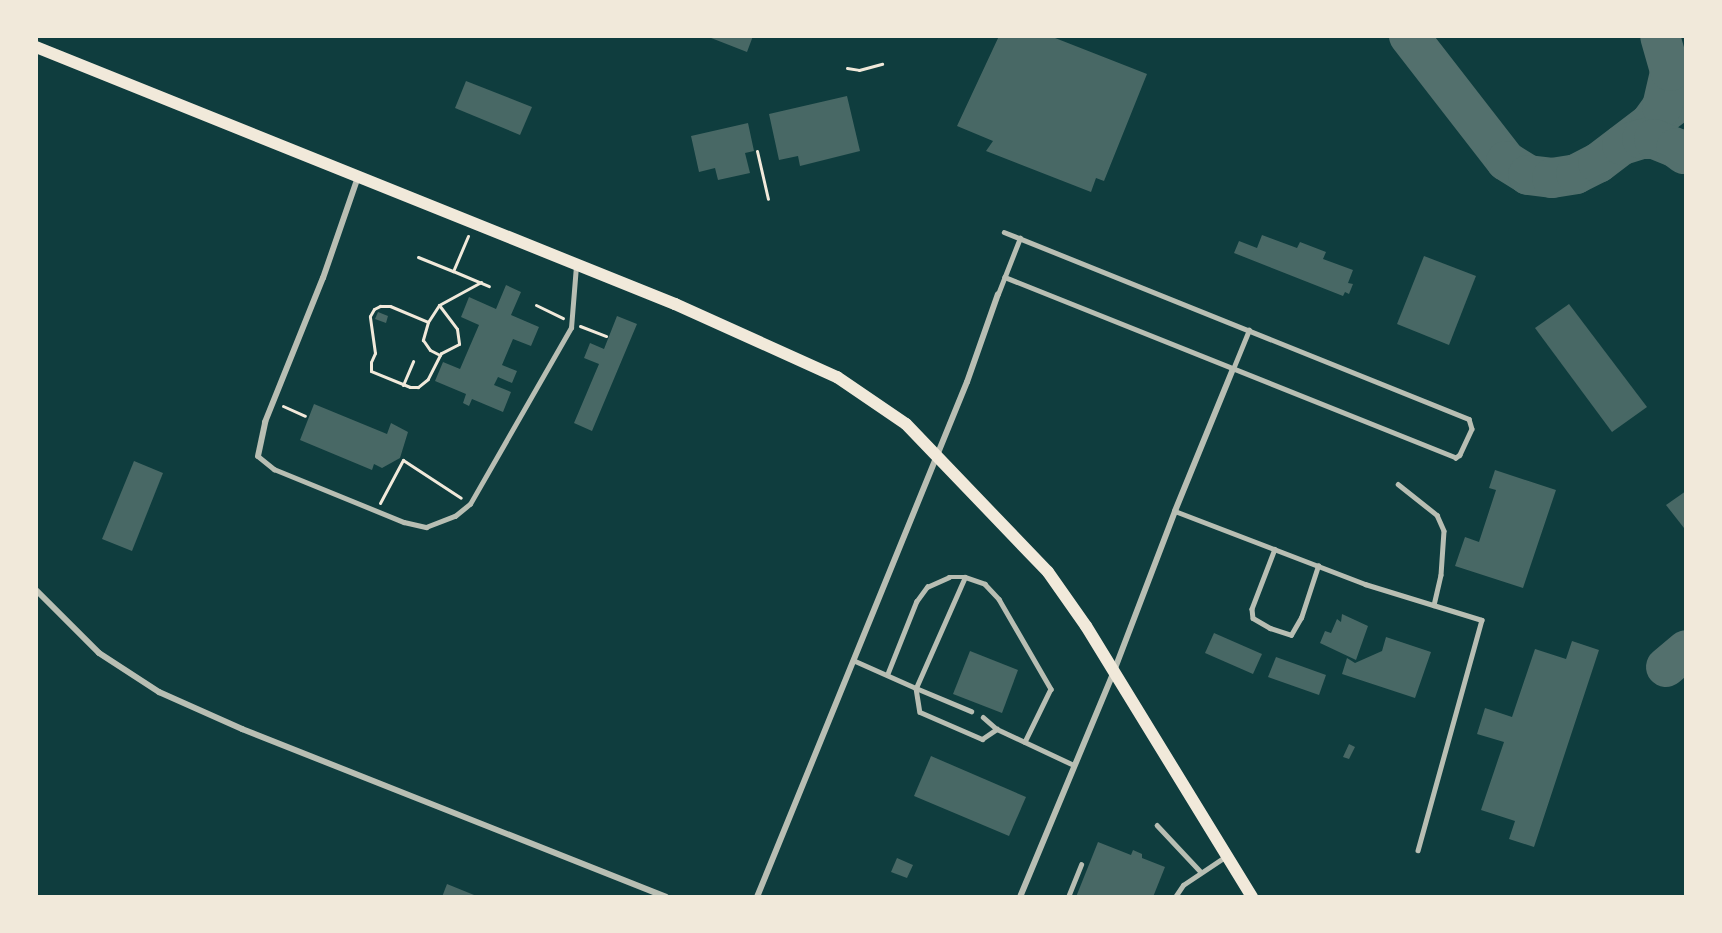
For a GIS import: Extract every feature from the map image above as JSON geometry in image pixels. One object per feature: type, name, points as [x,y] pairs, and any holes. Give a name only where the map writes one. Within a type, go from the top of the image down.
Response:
[{"type":"main road","points":[[36,47],[675,304],[837,377],[906,423],[936,457],[1002,520],[1048,572],[1114,671],[1252,897]]},
{"type":"street","points":[[258,456],[265,422],[323,278],[357,177]]},
{"type":"street","points":[[757,897],[967,382],[998,294]]},
{"type":"street","points":[[1020,897],[1114,671],[1175,511],[1233,369]]},
{"type":"street","points":[[36,590],[99,653],[159,692],[242,729],[666,897]]},
{"type":"lane","points":[[1004,232],[1468,419],[1472,429],[1460,455],[1456,458],[1005,278]]},
{"type":"lane","points":[[998,294],[1020,238]]},
{"type":"lane","points":[[258,456],[274,469],[404,522],[426,527],[442,522],[470,504],[571,328],[576,264]]},
{"type":"lane","points":[[1233,369],[1249,330]]},
{"type":"lane","points":[[1398,484],[1437,515],[1444,531],[1441,575],[1434,605]]},
{"type":"lane","points":[[1175,511],[1318,566],[1482,620],[1418,850]]},
{"type":"lane","points":[[1275,549],[1252,609],[1253,618],[1270,628],[1292,636],[1301,618],[1318,566]]},
{"type":"lane","points":[[887,675],[916,602],[927,587],[949,577],[965,577],[985,584],[999,599],[1051,689],[1025,742]]},
{"type":"lane","points":[[965,577],[916,688],[920,712],[982,739],[997,729]]},
{"type":"lane","points":[[853,660],[971,711]]},
{"type":"lane","points":[[983,717],[997,729],[1074,765]]},
{"type":"lane","points":[[1157,825],[1201,872]]},
{"type":"lane","points":[[1175,897],[1183,885],[1227,855]]},
{"type":"lane","points":[[1068,897],[1081,864]]},
{"type":"path","points":[[847,68],[859,70],[882,64]]},
{"type":"path","points":[[757,152],[768,199]]},
{"type":"path","points":[[453,271],[473,223]]},
{"type":"path","points":[[418,257],[489,286]]},
{"type":"path","points":[[440,355],[430,350],[423,340],[428,322],[439,304],[482,282]]},
{"type":"path","points":[[428,322],[390,306],[380,306],[374,309],[370,316],[375,353],[371,362],[371,371],[403,385],[418,387],[428,379],[440,355],[459,344],[457,329],[439,304]]},
{"type":"path","points":[[403,385],[413,362]]},
{"type":"path","points":[[273,401],[305,416]]},
{"type":"path","points":[[376,510],[403,460],[470,504]]},
{"type":"building","points":[[706,36],[753,36],[747,52]]},
{"type":"building","points":[[999,36],[1050,36],[1147,74],[1104,181],[1096,178],[1091,192],[986,151],[993,141],[957,126]]},
{"type":"building","points":[[466,81],[532,107],[520,135],[455,108]]},
{"type":"building","points":[[847,96],[860,151],[800,166],[798,156],[779,160],[769,114]]},
{"type":"building","points":[[748,123],[754,151],[745,153],[750,173],[718,180],[715,168],[699,172],[691,136]]},
{"type":"building","points":[[1262,235],[1297,248],[1300,242],[1326,252],[1323,259],[1353,270],[1348,283],[1353,284],[1349,294],[1345,292],[1343,296],[1234,253],[1239,241],[1257,248]]},
{"type":"building","points":[[1424,256],[1476,276],[1449,345],[1397,324]]},
{"type":"building","points":[[506,285],[521,292],[511,315],[539,327],[531,346],[513,339],[502,365],[517,371],[512,383],[498,377],[494,385],[511,392],[503,412],[472,399],[469,406],[463,403],[466,394],[435,381],[443,362],[460,369],[479,325],[461,317],[469,297],[496,309]]},
{"type":"building","points":[[1569,304],[1647,407],[1612,432],[1535,328]]},
{"type":"building","points":[[378,312],[388,316],[386,323],[375,319]]},
{"type":"building","points":[[617,316],[637,324],[592,431],[574,423],[599,364],[584,358],[590,343],[604,349]]},
{"type":"building","points":[[314,404],[387,434],[391,423],[408,432],[400,458],[382,468],[374,464],[372,470],[300,440]]},
{"type":"building","points":[[134,461],[163,473],[132,551],[102,539]]},
{"type":"building","points":[[1495,470],[1556,490],[1523,588],[1455,566],[1465,537],[1479,542],[1496,490],[1489,488]]},
{"type":"building","points":[[1686,491],[1686,526],[1684,528],[1666,505]]},
{"type":"building","points":[[1342,614],[1368,626],[1356,660],[1320,643],[1325,631],[1331,633],[1337,619],[1341,622]]},
{"type":"building","points":[[1214,633],[1262,654],[1253,674],[1205,653]]},
{"type":"building","points":[[1386,637],[1431,652],[1415,698],[1342,674],[1347,658],[1355,663],[1382,651]]},
{"type":"building","points":[[1572,641],[1599,650],[1534,847],[1509,839],[1515,821],[1481,810],[1504,742],[1477,734],[1485,708],[1512,717],[1535,649],[1566,659]]},
{"type":"building","points":[[970,651],[1018,670],[1002,713],[953,694]]},
{"type":"building","points":[[1276,657],[1326,675],[1319,695],[1268,677]]},
{"type":"building","points":[[1349,744],[1355,747],[1349,759],[1343,757]]},
{"type":"building","points":[[931,756],[1026,797],[1009,836],[914,796]]},
{"type":"building","points":[[1098,842],[1131,855],[1133,850],[1142,854],[1142,858],[1165,867],[1153,897],[1076,897]]},
{"type":"building","points":[[897,858],[913,865],[907,878],[891,872]]},
{"type":"building","points":[[447,884],[479,897],[442,897]]},
{"type":"taxiway","points":[[1409,36],[1506,161],[1528,175],[1552,178],[1576,174],[1598,163],[1686,96]]},
{"type":"taxiway","points":[[1651,122],[1662,107],[1670,71],[1660,37]]},
{"type":"taxiway","points":[[1622,145],[1642,139],[1654,139],[1684,154]]},
{"type":"taxiway","points":[[1666,667],[1686,650]]}]
